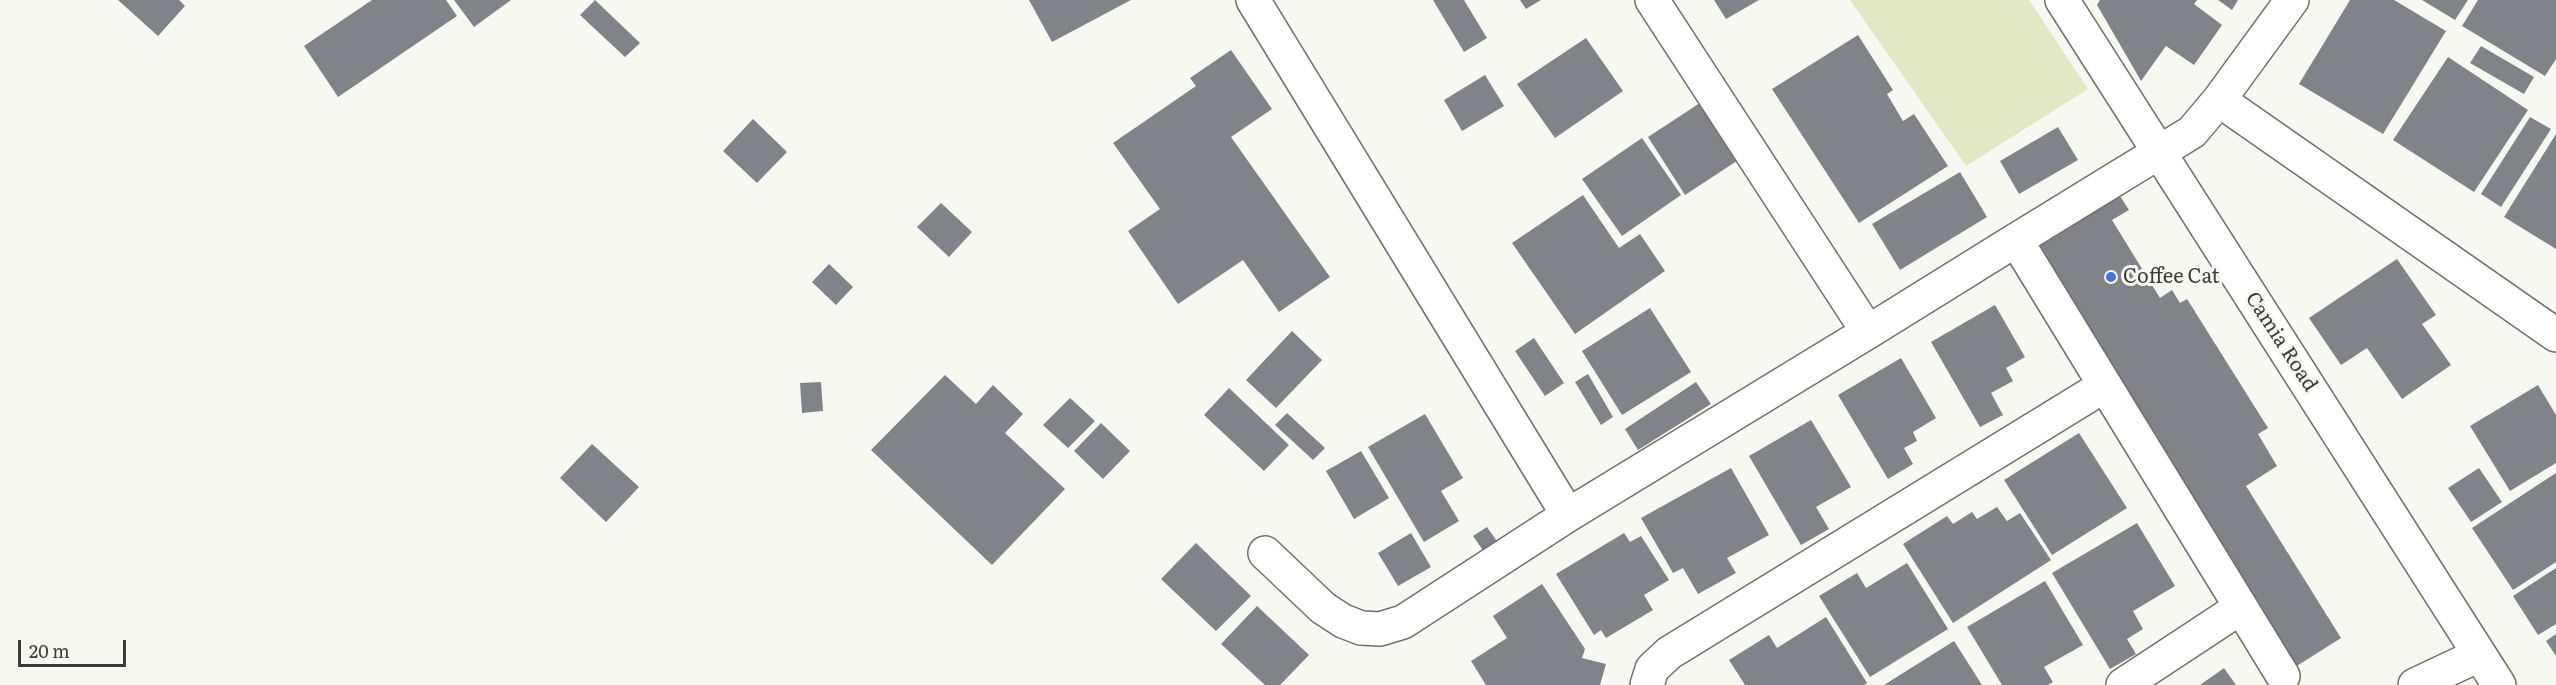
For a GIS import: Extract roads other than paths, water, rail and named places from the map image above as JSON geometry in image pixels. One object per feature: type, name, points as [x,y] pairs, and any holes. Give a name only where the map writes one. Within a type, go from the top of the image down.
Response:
[{"type":"street","points":[[1253,0],[1568,515]]},
{"type":"street","points":[[1652,0],[1868,332]]},
{"type":"street","name":"Camia Road","points":[[2062,0],[2499,685]]},
{"type":"street","points":[[1265,553],[1323,608],[1343,621],[1361,628],[1380,629],[1403,622],[1568,515],[2192,132],[2219,100],[2292,0]]},
{"type":"street","points":[[2219,100],[2556,334]]},
{"type":"street","points":[[2016,240],[2283,676]]},
{"type":"street","points":[[1647,685],[1653,669],[1669,653],[2104,386]]},
{"type":"street","points":[[2123,685],[2240,608]]},
{"type":"street","points":[[2415,685],[2480,655]]},
{"type":"place","name":"Coffee Cat","points":[[2111,277]]}]
